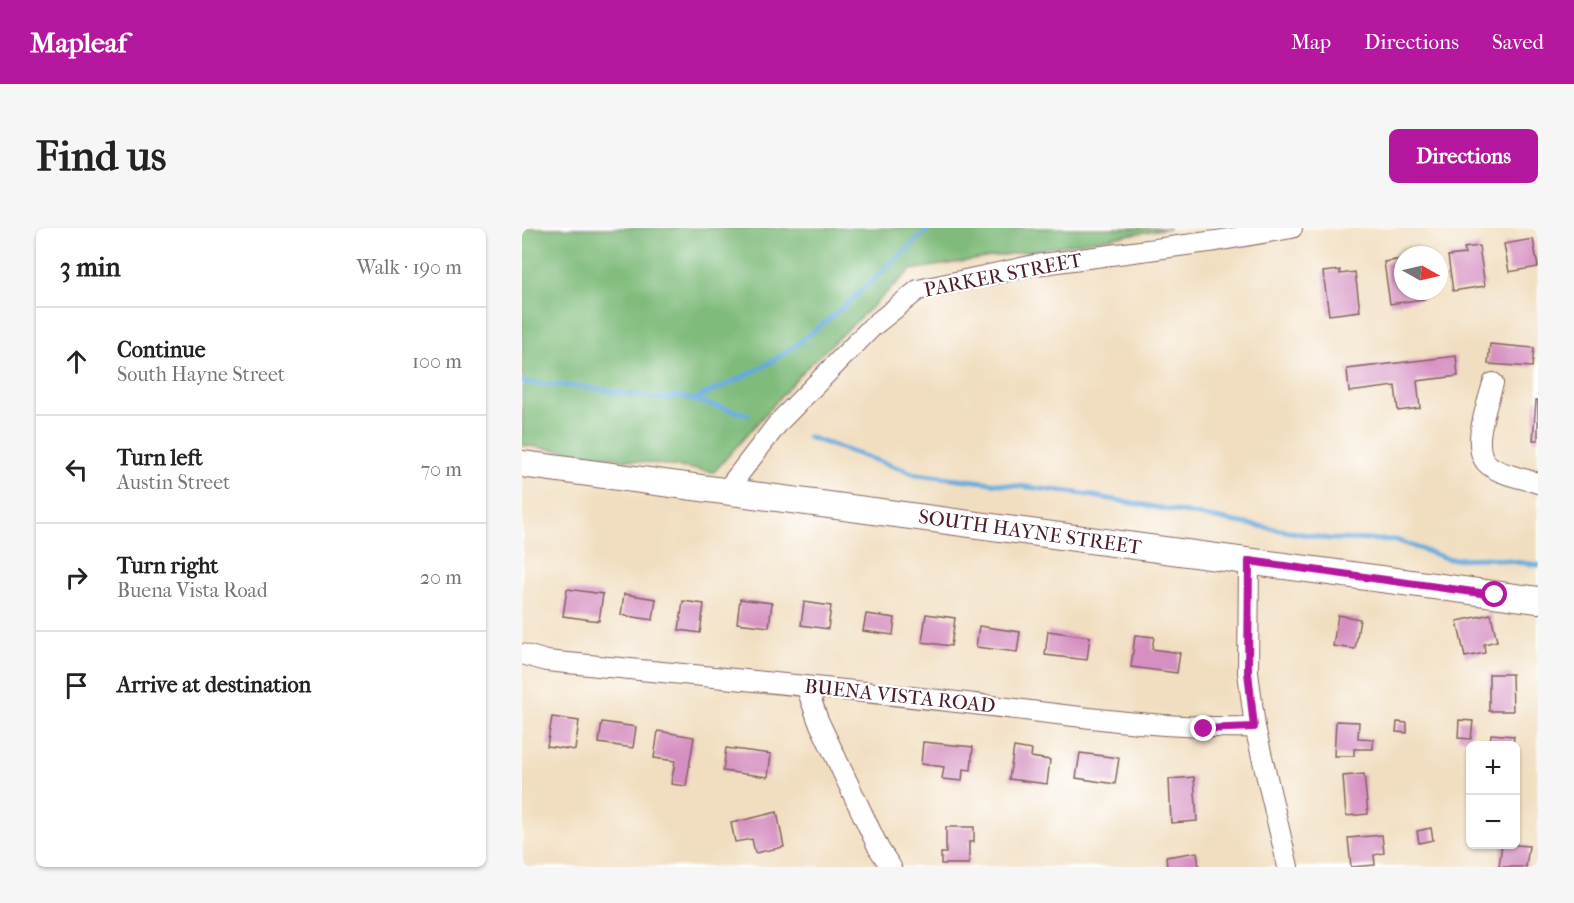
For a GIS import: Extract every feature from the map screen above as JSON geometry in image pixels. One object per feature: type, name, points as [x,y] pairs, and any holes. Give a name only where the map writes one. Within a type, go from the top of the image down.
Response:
[{"type":"main road","name":"SOUTH HAYNE STREET","points":[[522,464],[1538,600]]},
{"type":"street","name":"PARKER STREET","points":[[726,491],[779,422],[872,327],[918,290],[1035,265],[1216,241],[1292,228]]},
{"type":"street","points":[[1493,383],[1479,439],[1480,454],[1488,465],[1499,471],[1538,483]]},
{"type":"street","points":[[1249,561],[1248,672],[1254,727],[1288,867]]},
{"type":"street","name":"BUENA VISTA ROAD","points":[[522,654],[547,661],[1204,729],[1254,727]]},
{"type":"street","points":[[806,686],[818,720],[879,849],[891,867]]},
{"type":"green space","points":[[522,228],[1170,228],[911,270],[804,370],[714,472],[522,445]]},
{"type":"building","points":[[1533,239],[1538,267],[1509,272],[1504,244]]},
{"type":"building","points":[[1479,246],[1485,286],[1453,291],[1448,256],[1465,254],[1464,248]]},
{"type":"building","points":[[1394,260],[1394,300],[1417,300],[1390,304],[1384,262]]},
{"type":"building","points":[[1340,270],[1340,274],[1355,272],[1360,311],[1329,315],[1323,272]]},
{"type":"building","points":[[1490,344],[1534,348],[1532,367],[1488,364]]},
{"type":"building","points":[[1456,356],[1458,376],[1417,381],[1420,408],[1398,411],[1395,386],[1349,392],[1347,369]]},
{"type":"building","points":[[1536,400],[1538,400],[1538,440],[1533,440]]},
{"type":"building","points":[[567,589],[603,594],[599,621],[563,616]]},
{"type":"building","points":[[624,594],[656,599],[653,620],[621,615]]},
{"type":"building","points":[[740,599],[772,603],[769,627],[737,623]]},
{"type":"building","points":[[683,601],[704,604],[700,633],[679,630]]},
{"type":"building","points":[[804,602],[831,606],[828,629],[801,625]]},
{"type":"building","points":[[866,614],[895,618],[893,635],[863,631]]},
{"type":"building","points":[[926,614],[955,618],[951,646],[922,642]]},
{"type":"building","points":[[1491,614],[1497,641],[1484,644],[1485,653],[1465,657],[1457,621]]},
{"type":"building","points":[[1338,615],[1360,619],[1355,649],[1333,646]]},
{"type":"building","points":[[979,626],[1020,632],[1017,652],[976,647]]},
{"type":"building","points":[[1048,631],[1090,637],[1087,660],[1045,655]]},
{"type":"building","points":[[1135,635],[1154,637],[1152,649],[1180,653],[1177,673],[1131,667]]},
{"type":"building","points":[[1489,674],[1512,674],[1513,711],[1489,711]]},
{"type":"building","points":[[552,717],[579,721],[575,750],[547,746]]},
{"type":"building","points":[[1459,720],[1473,721],[1471,739],[1458,738]]},
{"type":"building","points":[[1336,721],[1359,722],[1358,738],[1373,739],[1373,749],[1354,749],[1354,756],[1334,756]]},
{"type":"building","points":[[602,722],[636,727],[633,748],[599,743]]},
{"type":"building","points":[[1397,722],[1407,723],[1407,733],[1396,732]]},
{"type":"building","points":[[658,731],[694,737],[686,786],[671,784],[675,761],[654,758]]},
{"type":"building","points":[[1491,734],[1514,736],[1514,741],[1490,741]]},
{"type":"building","points":[[923,742],[973,747],[971,770],[963,769],[962,781],[942,779],[944,767],[921,764]]},
{"type":"building","points":[[1014,747],[1032,750],[1031,757],[1050,760],[1047,784],[1009,779]]},
{"type":"building","points":[[726,748],[771,754],[768,777],[723,771]]},
{"type":"building","points":[[1080,753],[1119,758],[1115,784],[1076,778]]},
{"type":"building","points":[[1364,774],[1368,814],[1346,816],[1343,776]]},
{"type":"building","points":[[1194,777],[1197,821],[1171,823],[1169,779]]},
{"type":"building","points":[[777,812],[784,847],[755,853],[752,839],[735,842],[731,823]]},
{"type":"building","points":[[946,827],[974,827],[974,842],[969,842],[969,864],[941,864],[941,853],[946,853]]},
{"type":"building","points":[[1431,828],[1433,840],[1419,843],[1417,831]]},
{"type":"building","points":[[1382,835],[1384,853],[1374,855],[1375,865],[1351,867],[1348,838]]},
{"type":"building","points":[[1520,845],[1529,846],[1526,867],[1499,867],[1501,849],[1520,849]]},
{"type":"building","points":[[1197,852],[1199,867],[1167,867],[1166,857]]},
{"type":"waterway","points":[[692,400],[752,373],[813,332],[930,228]]},
{"type":"waterway","points":[[522,382],[583,387],[662,399],[679,396],[748,415]]},
{"type":"waterway","points":[[808,437],[916,474],[1077,493],[1330,539],[1396,540],[1448,559],[1487,558],[1538,565]]},
{"type":"route","points":[[1204,729],[1254,727],[1248,672],[1249,561],[1495,595]]}]
